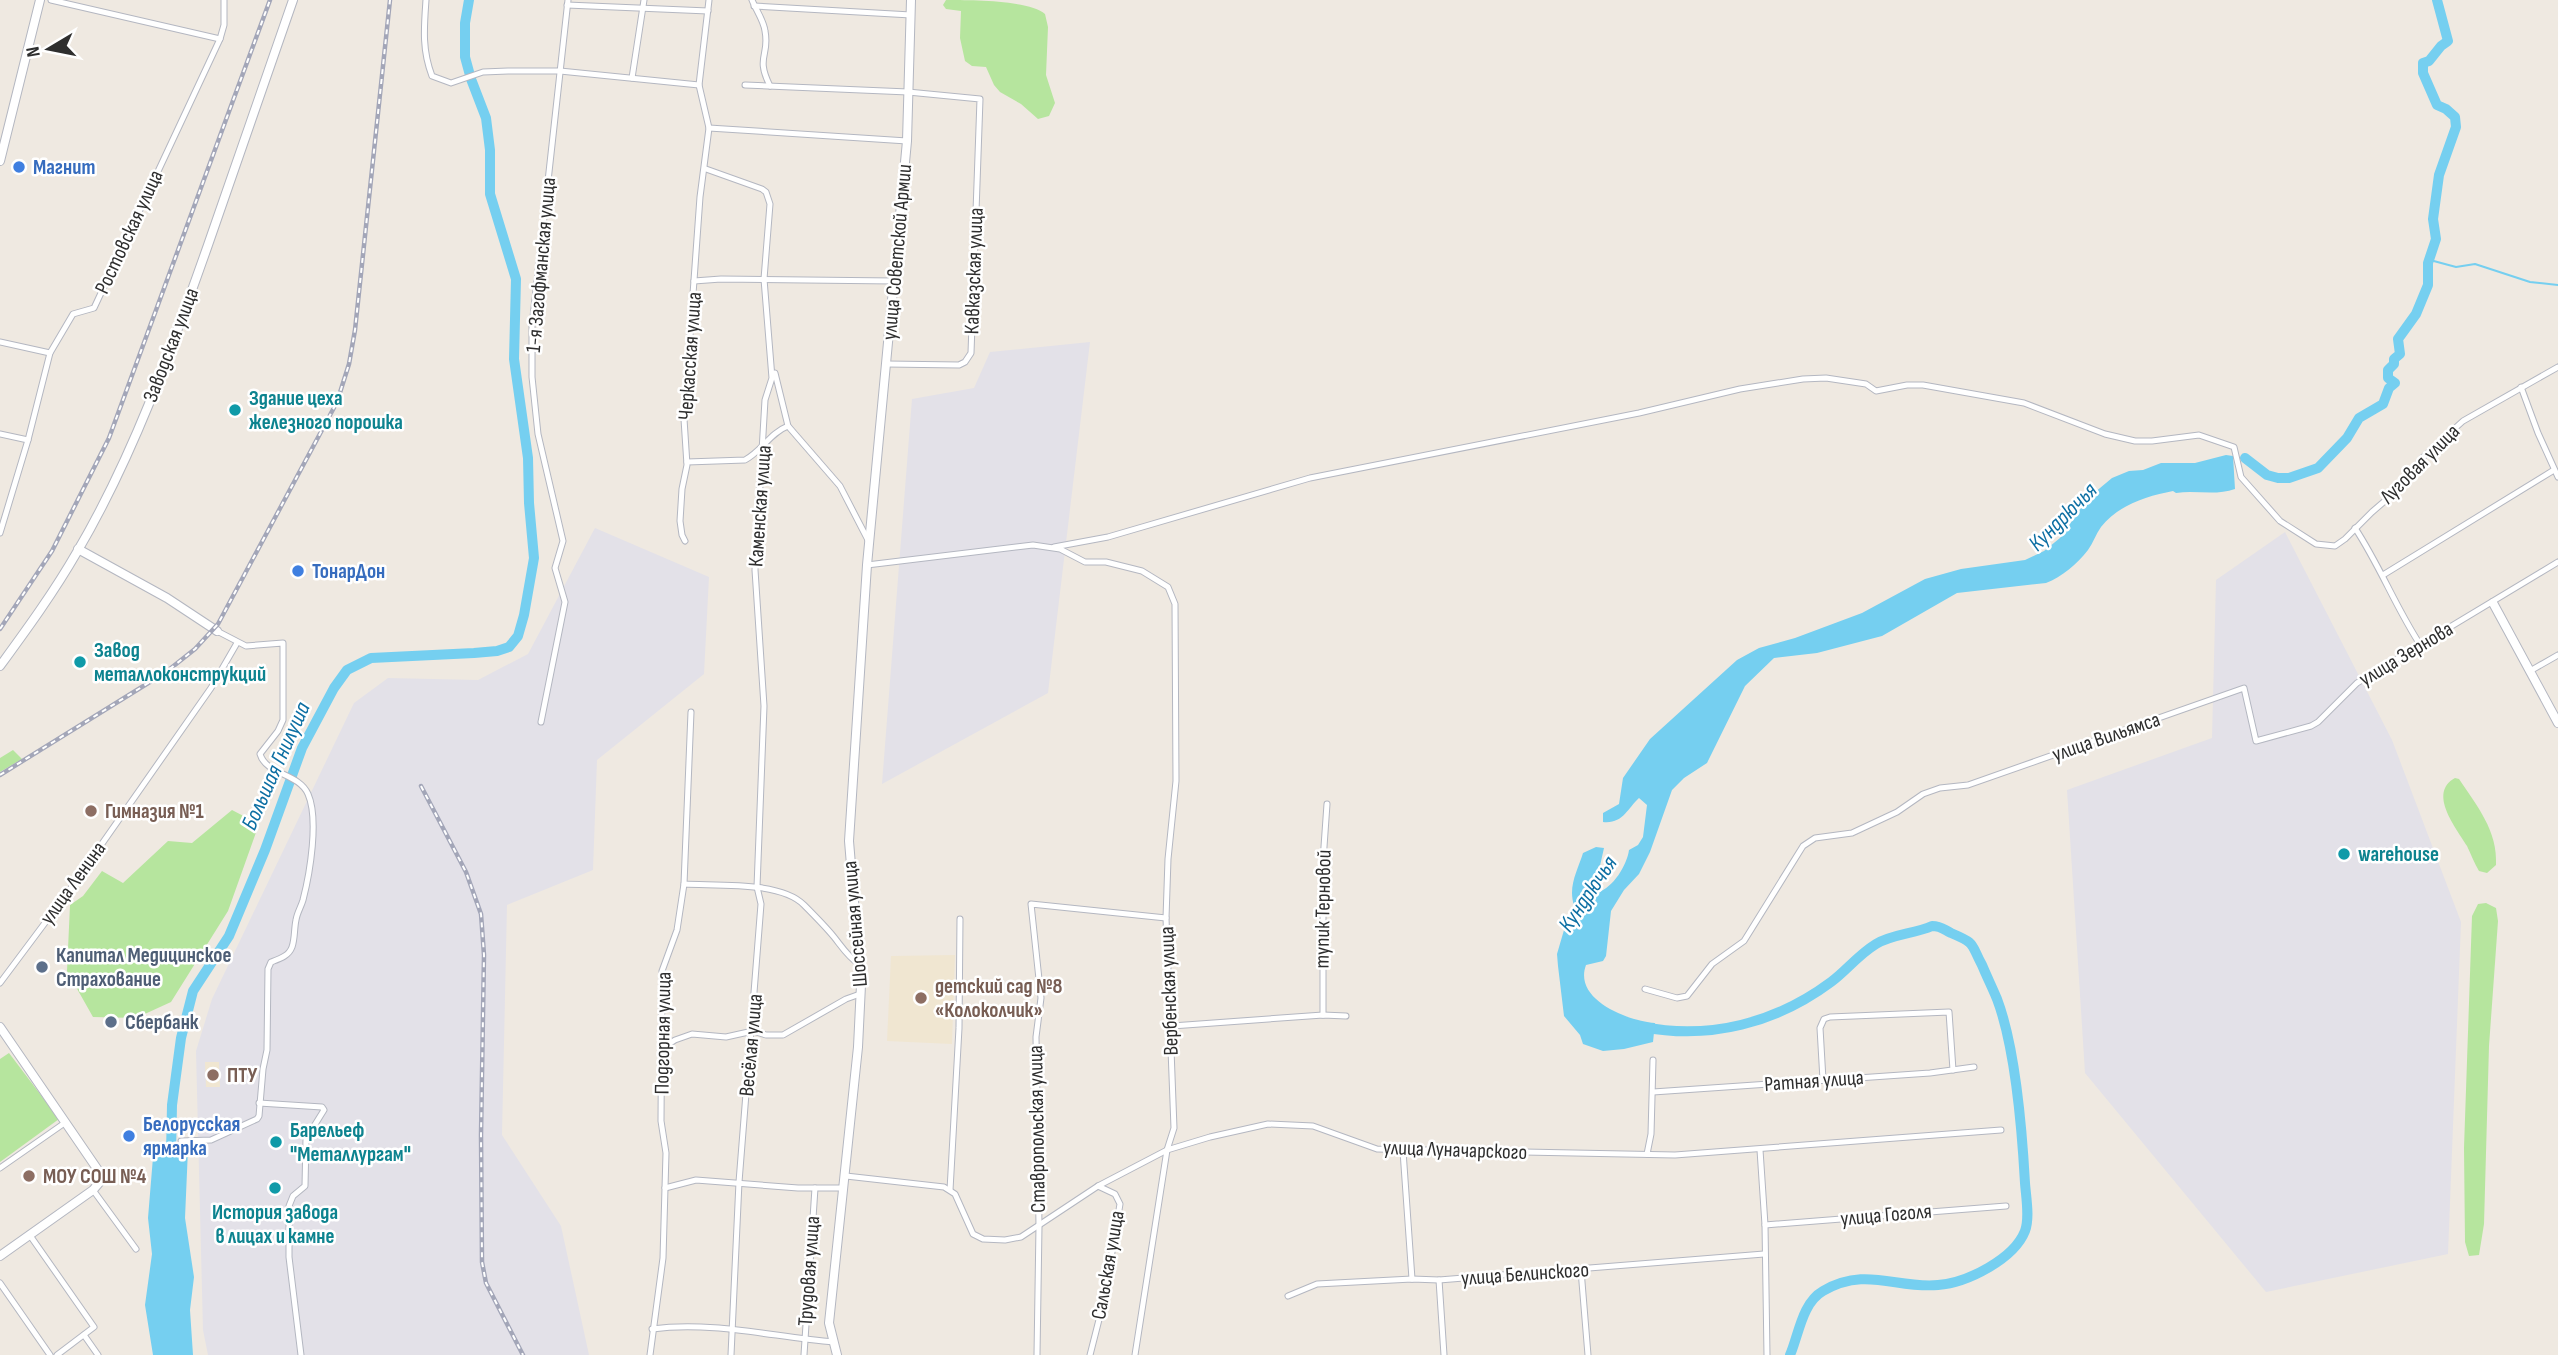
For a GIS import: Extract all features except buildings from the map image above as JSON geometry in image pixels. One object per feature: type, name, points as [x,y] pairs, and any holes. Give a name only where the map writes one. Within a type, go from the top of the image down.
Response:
[{"type":"main road","points":[[0,161],[40,0]]},
{"type":"main road","name":"Заводская улица","points":[[0,666],[79,550],[113,483],[176,335],[293,0]]},
{"type":"main road","name":"улица Советской Армии","points":[[873,504],[907,141],[911,0]]},
{"type":"main road","name":"Шоссейная улица","points":[[837,1355],[829,1322],[842,1188],[846,1176],[860,994],[849,842],[873,504]]},
{"type":"main road","points":[[79,550],[167,598],[217,631]]},
{"type":"main road","points":[[2493,603],[2558,723]]},
{"type":"main road","points":[[0,1027],[100,1172],[99,1183],[93,1190],[0,1256]]},
{"type":"street","points":[[51,0],[220,39]]},
{"type":"street","name":"Ростовская улица","points":[[1,530],[50,353],[73,314],[94,308],[220,39],[224,0]]},
{"type":"street","points":[[426,0],[423,44],[432,76],[451,83],[490,71],[560,71],[699,85],[709,0]]},
{"type":"street","points":[[632,78],[644,0]]},
{"type":"street","points":[[568,2],[643,9],[708,11]]},
{"type":"street","name":"1-я Загофманская улица","points":[[541,722],[565,602],[555,568],[563,541],[538,434],[532,326],[568,2]]},
{"type":"street","points":[[770,86],[761,62],[765,30],[753,3],[911,15]]},
{"type":"street","name":"Черкасская улица","points":[[685,541],[680,521],[687,462],[684,419],[700,197],[709,128],[699,85]]},
{"type":"street","points":[[745,85],[908,92]]},
{"type":"street","name":"Кавказская улица","points":[[887,364],[959,365],[965,362],[971,353],[980,99],[908,92]]},
{"type":"street","points":[[709,128],[907,141]]},
{"type":"street","name":"Каменская улица","points":[[705,169],[766,192],[769,204],[764,279],[772,367],[771,387],[765,400],[755,570],[764,735]]},
{"type":"street","points":[[694,282],[706,279],[895,281]]},
{"type":"street","points":[[0,342],[50,353]]},
{"type":"street","points":[[772,367],[788,426],[840,486],[869,542]]},
{"type":"street","name":"Луговая улица","points":[[1054,548],[1108,537],[1310,478],[1626,415],[1740,389],[1826,378],[1866,384],[1876,391],[1923,385],[2013,401],[2105,434],[2135,441],[2192,434],[2220,442],[2234,447],[2241,477],[2280,521],[2316,544],[2335,546],[2346,539],[2400,488],[2422,458],[2463,421],[2558,368]]},
{"type":"street","points":[[2521,387],[2558,477]]},
{"type":"street","points":[[687,462],[745,460],[778,430],[788,426]]},
{"type":"street","points":[[0,434],[28,440]]},
{"type":"street","points":[[2384,575],[2554,470]]},
{"type":"street","points":[[2355,528],[2384,575],[2421,646]]},
{"type":"street","points":[[867,565],[1033,545],[1054,548]]},
{"type":"street","name":"Вербенская улица","points":[[1054,548],[1085,562],[1106,562],[1155,578],[1172,594],[1177,623],[1176,781],[1168,859],[1166,918],[1174,1128],[1167,1150],[1135,1355]]},
{"type":"street","name":"улица Зернова","points":[[2244,688],[2256,741],[2311,726],[2323,718],[2357,682],[2558,562]]},
{"type":"street","points":[[181,1142],[211,1140],[257,1119],[267,1050],[268,969],[271,962],[285,956],[292,947],[313,842],[311,801],[304,787],[297,780],[264,762],[260,754],[283,720],[282,643],[246,646],[217,631]]},
{"type":"street","name":"улица Ленина","points":[[0,983],[86,867],[211,688],[237,643]]},
{"type":"street","points":[[2530,671],[2558,655]]},
{"type":"street","name":"улица Вильямса","points":[[1645,989],[1676,998],[1687,996],[1712,964],[1744,940],[1803,846],[1815,838],[1852,834],[1897,812],[1923,793],[1968,785],[2244,688]]},
{"type":"street","name":"Подгорная улица","points":[[650,1355],[663,1258],[665,1188],[662,971],[677,930],[684,884],[691,712]]},
{"type":"street","name":"Весёлая улица","points":[[731,1355],[739,1182],[761,904],[757,887],[764,735]]},
{"type":"street","name":"тупик Терновой","points":[[1323,1015],[1323,861],[1327,804]]},
{"type":"street","points":[[684,884],[757,887],[784,894],[802,903],[832,934],[850,959],[859,964]]},
{"type":"street","name":"Ставропольская улица","points":[[1037,1355],[1036,1037],[1041,983],[1037,971],[1031,904],[1166,918]]},
{"type":"street","points":[[846,1176],[926,1184],[950,1190],[959,1028],[960,919]]},
{"type":"street","points":[[661,1049],[692,1034],[726,1037],[753,1031],[766,1035],[783,1035],[846,999],[860,994]]},
{"type":"street","points":[[1823,1080],[1820,1028],[1824,1019],[1830,1017],[1950,1012],[1953,1069]]},
{"type":"street","points":[[1172,1026],[1323,1015],[1346,1016]]},
{"type":"street","points":[[1647,1154],[1653,1060]]},
{"type":"street","name":"Ратная улица","points":[[1653,1092],[1973,1067]]},
{"type":"street","points":[[259,1103],[311,1104],[324,1110],[308,1132],[305,1147],[305,1186],[293,1196],[289,1206],[289,1257],[301,1355]]},
{"type":"street","points":[[0,1168],[65,1122]]},
{"type":"street","name":"улица Луначарского","points":[[950,1190],[955,1194],[969,1229],[977,1237],[1014,1239],[1027,1234],[1098,1186],[1167,1150],[1234,1131],[1282,1123],[1326,1129],[1377,1149],[1647,1154],[1706,1154],[2001,1130]]},
{"type":"street","points":[[1760,1150],[1765,1225],[1767,1355]]},
{"type":"street","points":[[1403,1151],[1412,1279]]},
{"type":"street","points":[[665,1188],[695,1180],[842,1188]]},
{"type":"street","name":"Сальская улица","points":[[1090,1355],[1104,1300],[1120,1204],[1115,1194],[1098,1186]]},
{"type":"street","name":"Трудовая улица","points":[[804,1355],[815,1188]]},
{"type":"street","points":[[93,1190],[136,1249]]},
{"type":"street","name":"улица Гоголя","points":[[1765,1225],[2006,1206]]},
{"type":"street","points":[[29,1234],[94,1327],[57,1355]]},
{"type":"street","name":"улица Белинского","points":[[1288,1296],[1317,1284],[1439,1280],[1764,1254]]},
{"type":"street","points":[[1581,1270],[1588,1355]]},
{"type":"street","points":[[1439,1280],[1444,1355]]},
{"type":"street","points":[[0,1283],[50,1355]]},
{"type":"street","points":[[652,1329],[670,1326],[732,1329],[834,1342]]},
{"type":"street","points":[[84,1335],[98,1355]]},
{"type":"shaded area","points":[[1090,342],[1048,693],[882,784],[912,399],[974,388],[990,352]]},
{"type":"shaded area","points":[[595,528],[709,577],[704,674],[597,760],[593,870],[507,905],[502,1135],[561,1226],[589,1355],[208,1355],[203,1330],[196,1051],[212,999],[354,703],[388,678],[478,680],[528,654]]},
{"type":"shaded area","points":[[2285,532],[2392,740],[2461,922],[2448,1254],[2266,1292],[2085,1073],[2067,790],[2212,738],[2216,580]]},
{"type":"shaded area","name":"детский сад №8 «Колоколчик»","points":[[955,955],[952,1044],[887,1041],[891,956]]},
{"type":"shaded area","name":"ПТУ","points":[[205,1062],[219,1062],[220,1087],[206,1087]]},
{"type":"green space","points":[[946,0],[1013,3],[1037,9],[1045,14],[1048,27],[1046,75],[1055,103],[1049,116],[1038,119],[1021,104],[1000,92],[986,67],[972,66],[965,61],[960,38],[961,11],[946,9],[943,5]]},
{"type":"green space","points":[[13,750],[22,759],[0,772],[0,758]]},
{"type":"green space","points":[[2455,778],[2459,779],[2473,799],[2494,841],[2496,865],[2487,873],[2479,871],[2447,811],[2444,793],[2447,785]]},
{"type":"green space","points":[[232,810],[259,824],[228,911],[171,1002],[136,1018],[93,1017],[67,971],[70,905],[83,896],[102,871],[123,883],[168,841],[192,843]]},
{"type":"green space","points":[[2486,903],[2496,908],[2498,921],[2489,1046],[2484,1224],[2479,1255],[2469,1256],[2465,1242],[2464,1148],[2472,916],[2478,904]]},
{"type":"green space","points":[[9,1053],[59,1119],[0,1162],[0,1059]]},
{"type":"water","points":[[2226,455],[2233,456],[2235,489],[2213,493],[2173,491],[2124,507],[2101,527],[2090,547],[2069,570],[2046,583],[1957,593],[1882,636],[1817,653],[1774,658],[1745,686],[1707,763],[1684,778],[1672,790],[1650,852],[1639,874],[1624,890],[1611,911],[1606,956],[1603,961],[1586,965],[1584,977],[1595,998],[1618,1013],[1655,1023],[1653,1042],[1603,1051],[1583,1044],[1580,1035],[1564,1016],[1557,954],[1564,930],[1575,922],[1572,888],[1583,853],[1596,847],[1604,848],[1595,888],[1598,892],[1614,881],[1629,850],[1638,845],[1643,837],[1647,805],[1639,798],[1615,821],[1603,822],[1603,813],[1619,804],[1623,778],[1650,739],[1737,660],[1759,648],[1795,638],[1862,613],[1925,579],[1961,569],[2025,560],[2044,551],[2060,538],[2088,498],[2112,478],[2161,463],[2195,463]]},
{"type":"water","points":[[172,1143],[188,1149],[185,1218],[194,1277],[190,1310],[193,1355],[153,1355],[145,1305],[152,1254],[148,1218],[154,1145]]},
{"type":"waterway","name":"Большая Гнилуша","points":[[171,1154],[172,1105],[181,1038],[193,991],[229,936],[265,850],[302,748],[334,688],[347,670],[371,658],[474,653],[509,647],[518,636],[524,615],[534,558],[528,458],[514,359],[516,279],[490,194],[490,150],[486,118],[465,57],[465,23],[469,0]]},
{"type":"waterway","name":"Кундрючья","points":[[2245,458],[2267,475],[2278,478],[2289,478],[2318,468],[2347,438],[2359,418],[2383,404],[2389,388],[2395,383],[2388,378],[2388,370],[2400,354],[2398,339],[2416,314],[2428,285],[2428,263],[2436,239],[2433,219],[2439,175],[2456,127],[2455,117],[2437,105],[2423,73],[2423,63],[2429,61],[2448,41],[2437,0]]},
{"type":"waterway","points":[[2430,260],[2456,267],[2475,264],[2530,282],[2558,285]]},
{"type":"waterway","name":"Кундрючья","points":[[1643,1027],[1693,1031],[1742,1025],[1765,1018],[1810,996],[1837,978],[1876,944],[1932,926],[1942,928],[1969,942],[1982,965],[2004,1019],[2013,1065],[2020,1114],[2027,1207],[2025,1231],[2011,1251],[2000,1260],[1962,1280],[1938,1285],[1853,1280],[1823,1291],[1810,1303],[1790,1355]]},
{"type":"railway","points":[[0,629],[52,551],[109,438],[270,0]]},
{"type":"railway","points":[[0,775],[166,672],[195,649],[218,624],[337,402],[349,364],[355,330],[390,0]]},
{"type":"railway","points":[[421,786],[466,872],[481,914],[484,955],[482,1262],[486,1283],[523,1355]]},
{"type":"place","name":"Магнит","points":[[19,167]]},
{"type":"place","name":"Здание цеха железного порошка","points":[[235,410]]},
{"type":"place","name":"ТонарДон","points":[[298,571]]},
{"type":"place","name":"Завод металлоконструкций","points":[[80,662]]},
{"type":"place","name":"Гимназия №1","points":[[91,811]]},
{"type":"place","name":"warehouse","points":[[2344,854]]},
{"type":"place","name":"Капитал Медицинское Страхование","points":[[42,967]]},
{"type":"place","name":"детский сад №8 «Колоколчик»","points":[[921,998]]},
{"type":"place","name":"Сбербанк","points":[[111,1022]]},
{"type":"place","name":"ПТУ","points":[[213,1075]]},
{"type":"place","name":"Белорусская ярмарка","points":[[129,1136]]},
{"type":"place","name":"Барельеф \"Металлургам\"","points":[[276,1142]]},
{"type":"place","name":"МОУ СОШ №4","points":[[29,1176]]},
{"type":"place","name":"История завода в лицах и камне","points":[[275,1188]]}]
